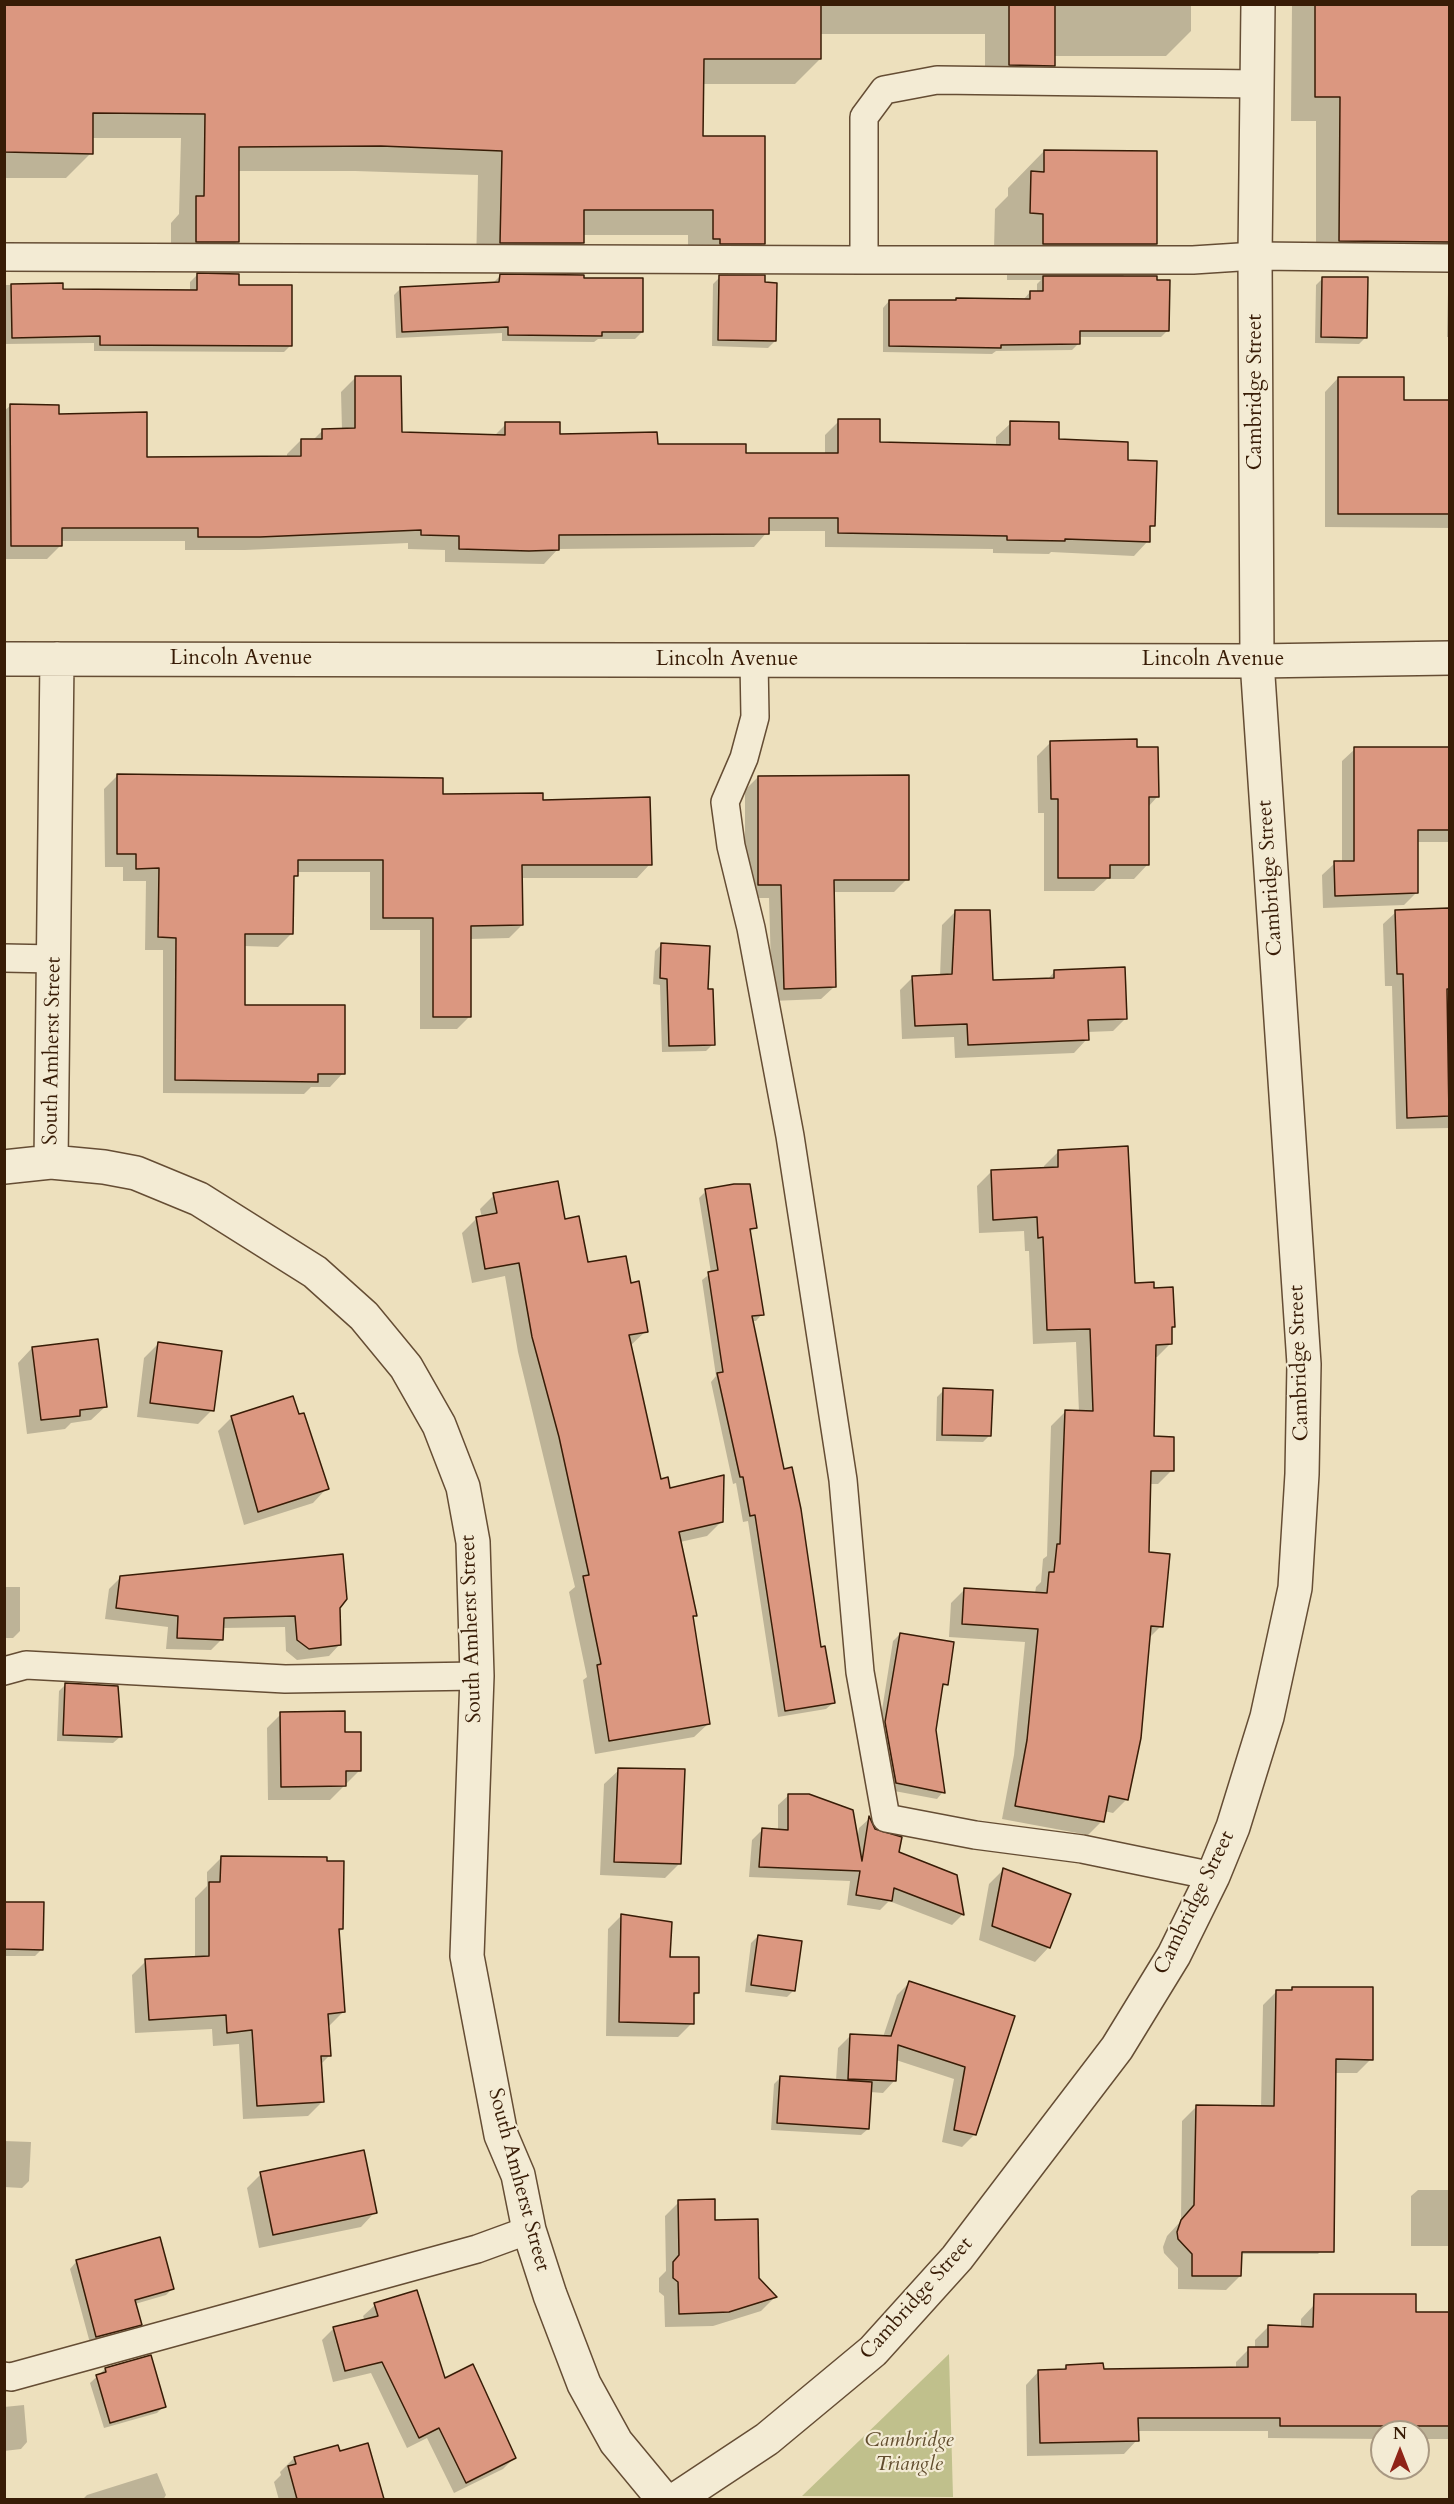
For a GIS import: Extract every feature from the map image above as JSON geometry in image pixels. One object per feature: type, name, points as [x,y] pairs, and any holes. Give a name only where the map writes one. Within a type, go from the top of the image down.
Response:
[{"type":"street","name":"Cambridge Street","points":[[675,2499],[767,2439],[873,2351],[957,2258],[1117,2048],[1174,1955],[1213,1876],[1233,1827],[1267,1717],[1295,1588],[1302,1474],[1304,1364],[1257,661],[1255,256],[1258,4]]},
{"type":"street","name":"Lincoln Avenue","points":[[4,659],[1257,661],[1449,658]]},
{"type":"street","name":"South Amherst Street","points":[[57,659],[51,1162],[104,1167],[136,1173],[199,1199],[315,1272],[364,1316],[411,1377],[439,1425],[463,1486],[472,1542],[477,1676],[467,1956],[501,2134],[518,2175],[529,2230],[550,2295],[584,2384],[616,2442],[664,2499]]},
{"type":"street","points":[[4,1167],[51,1162]]},
{"type":"lane","points":[[864,260],[864,117],[884,90],[937,81],[1257,84]]},
{"type":"lane","points":[[4,258],[1193,260],[1255,256],[1449,258]]},
{"type":"lane","points":[[754,660],[755,717],[744,758],[725,802],[731,846],[751,928],[792,1147],[843,1480],[860,1672],[886,1818],[975,1835],[1082,1849],[1213,1876]]},
{"type":"lane","points":[[4,958],[54,958]]},
{"type":"lane","points":[[4,1671],[26,1665],[285,1679],[477,1676]]},
{"type":"lane","points":[[4,2376],[11,2377],[454,2255],[529,2230]]},
{"type":"green space","name":"Cambridge Triangle","points":[[949,2354],[953,2497],[802,2496]]},
{"type":"building","points":[[4,4],[821,4],[821,59],[704,59],[703,136],[765,136],[765,244],[720,244],[720,239],[713,239],[713,210],[584,210],[584,243],[500,243],[502,151],[381,146],[239,147],[239,242],[196,242],[196,196],[204,196],[205,114],[93,113],[93,154],[4,152]]},
{"type":"building","points":[[1009,4],[1055,4],[1055,66],[1009,65]]},
{"type":"building","points":[[1315,4],[1449,4],[1449,242],[1339,241],[1340,97],[1315,97]]},
{"type":"building","points":[[1044,150],[1157,151],[1157,244],[1043,244],[1043,214],[1030,213],[1031,171],[1044,172]]},
{"type":"building","points":[[197,273],[239,274],[239,285],[292,285],[292,346],[100,345],[100,336],[12,338],[11,284],[63,283],[63,289],[197,290]]},
{"type":"building","points":[[500,274],[643,278],[643,332],[602,332],[602,336],[508,335],[508,327],[402,332],[400,287],[499,282]]},
{"type":"building","points":[[719,275],[765,275],[765,282],[777,283],[776,341],[718,340]]},
{"type":"building","points":[[1043,276],[1157,276],[1157,280],[1170,280],[1169,331],[1080,331],[1080,344],[1001,345],[1001,348],[889,346],[889,300],[1030,299],[1030,291],[1043,291]]},
{"type":"building","points":[[1322,277],[1368,277],[1367,338],[1321,337]]},
{"type":"building","points":[[355,376],[401,376],[402,432],[505,435],[505,422],[560,422],[560,434],[657,432],[658,444],[746,444],[746,453],[838,453],[838,419],[880,419],[880,442],[1010,445],[1010,421],[1059,422],[1059,439],[1128,442],[1128,460],[1157,461],[1155,526],[1150,526],[1150,542],[1065,539],[1065,541],[1007,540],[1007,536],[838,533],[838,518],[769,518],[769,534],[559,535],[559,550],[529,551],[459,549],[459,536],[421,535],[421,530],[260,537],[198,537],[198,528],[62,528],[62,546],[11,546],[10,404],[59,405],[59,414],[147,412],[147,457],[301,456],[301,439],[322,439],[322,429],[355,428]]},
{"type":"building","points":[[1338,377],[1404,377],[1404,400],[1449,400],[1449,514],[1338,514]]},
{"type":"building","points":[[1137,739],[1137,747],[1158,747],[1159,797],[1149,797],[1149,865],[1110,865],[1110,878],[1058,878],[1058,799],[1051,799],[1050,741]]},
{"type":"building","points":[[1354,747],[1449,747],[1449,830],[1418,830],[1418,893],[1335,896],[1334,861],[1354,861]]},
{"type":"building","points":[[117,774],[443,778],[443,794],[543,793],[543,800],[650,797],[652,865],[522,865],[523,925],[471,926],[471,1017],[433,1017],[433,918],[383,918],[383,860],[298,860],[298,876],[294,876],[293,934],[245,934],[245,1005],[345,1005],[345,1074],[318,1074],[318,1082],[175,1080],[176,938],[158,937],[159,868],[136,869],[136,854],[117,854]]},
{"type":"building","points":[[909,775],[909,880],[834,880],[836,987],[784,989],[781,885],[758,885],[758,776]]},
{"type":"building","points":[[1449,908],[1449,989],[1447,989],[1449,1116],[1407,1118],[1403,974],[1397,974],[1395,910]]},
{"type":"building","points":[[955,910],[990,910],[993,980],[1054,978],[1054,970],[1125,967],[1127,1019],[1088,1020],[1089,1040],[968,1045],[967,1024],[915,1026],[912,976],[952,974]]},
{"type":"building","points":[[661,943],[710,946],[708,989],[713,989],[715,1045],[669,1046],[667,979],[660,978]]},
{"type":"building","points":[[1128,1146],[1135,1283],[1154,1282],[1154,1288],[1173,1287],[1175,1327],[1172,1327],[1172,1344],[1156,1345],[1154,1436],[1174,1437],[1174,1471],[1151,1471],[1149,1552],[1170,1554],[1163,1627],[1151,1626],[1141,1738],[1128,1800],[1109,1796],[1104,1822],[1015,1806],[1027,1740],[1038,1629],[962,1624],[964,1588],[1047,1593],[1049,1572],[1054,1572],[1057,1544],[1060,1544],[1065,1410],[1093,1411],[1090,1329],[1047,1330],[1043,1237],[1038,1238],[1037,1217],[993,1220],[991,1170],[1058,1167],[1058,1150]]},
{"type":"building","points":[[558,1181],[565,1219],[579,1216],[588,1262],[626,1256],[631,1283],[639,1281],[648,1332],[629,1335],[661,1479],[668,1477],[670,1488],[724,1475],[723,1522],[679,1532],[697,1616],[693,1616],[710,1724],[609,1741],[597,1665],[601,1664],[583,1576],[589,1575],[559,1437],[532,1337],[519,1263],[485,1269],[476,1217],[497,1213],[493,1193]]},
{"type":"building","points":[[750,1184],[757,1228],[750,1229],[764,1315],[752,1316],[784,1469],[792,1467],[801,1509],[821,1647],[825,1646],[835,1703],[785,1711],[755,1515],[750,1516],[743,1477],[740,1477],[717,1373],[723,1372],[708,1272],[718,1270],[705,1189]]},
{"type":"building","points":[[98,1339],[107,1407],[80,1410],[80,1416],[41,1420],[32,1347]]},
{"type":"building","points":[[158,1342],[222,1351],[214,1411],[150,1403]]},
{"type":"building","points":[[943,1388],[993,1390],[991,1436],[942,1435]]},
{"type":"building","points":[[293,1396],[299,1414],[304,1413],[329,1489],[258,1512],[231,1416]]},
{"type":"building","points":[[343,1554],[347,1599],[340,1608],[341,1645],[309,1649],[297,1640],[295,1616],[224,1618],[223,1640],[177,1638],[178,1616],[116,1608],[120,1576]]},
{"type":"building","points":[[900,1633],[954,1642],[948,1685],[943,1684],[936,1730],[945,1793],[896,1783],[885,1722]]},
{"type":"building","points":[[65,1683],[118,1686],[122,1737],[63,1735]]},
{"type":"building","points":[[345,1711],[345,1732],[361,1732],[361,1771],[346,1771],[346,1786],[281,1787],[280,1712]]},
{"type":"building","points":[[618,1768],[685,1769],[681,1864],[614,1862]]},
{"type":"building","points":[[788,1794],[809,1794],[853,1810],[862,1861],[869,1816],[875,1829],[902,1837],[899,1852],[957,1875],[964,1915],[894,1888],[892,1901],[856,1895],[860,1871],[759,1867],[762,1828],[788,1830]]},
{"type":"building","points":[[221,1856],[327,1857],[327,1861],[344,1861],[343,1929],[339,1929],[345,2012],[328,2014],[331,2056],[321,2056],[324,2102],[257,2106],[252,2030],[227,2033],[226,2015],[149,2020],[145,1959],[209,1956],[209,1882],[220,1882]]},
{"type":"building","points":[[1003,1868],[1071,1894],[1050,1948],[992,1926]]},
{"type":"building","points":[[4,1902],[44,1902],[43,1950],[4,1949]]},
{"type":"building","points":[[621,1914],[672,1922],[670,1957],[699,1957],[699,1993],[694,1993],[694,2024],[619,2022]]},
{"type":"building","points":[[758,1935],[802,1941],[795,1991],[751,1985]]},
{"type":"building","points":[[909,1981],[1015,2016],[976,2135],[954,2130],[965,2067],[898,2045],[896,2081],[848,2079],[850,2034],[891,2036]]},
{"type":"building","points":[[1292,1987],[1373,1987],[1373,2060],[1336,2059],[1334,2252],[1242,2252],[1241,2276],[1192,2276],[1192,2254],[1178,2239],[1177,2232],[1181,2220],[1194,2205],[1196,2105],[1274,2106],[1276,1990],[1292,1990]]},
{"type":"building","points":[[780,2076],[872,2082],[869,2129],[777,2123]]},
{"type":"building","points":[[364,2150],[377,2213],[273,2235],[260,2172]]},
{"type":"building","points":[[715,2199],[715,2220],[758,2219],[759,2278],[777,2297],[729,2312],[679,2314],[678,2282],[673,2278],[673,2262],[679,2255],[678,2200]]},
{"type":"building","points":[[160,2237],[174,2289],[135,2300],[142,2325],[96,2337],[76,2260]]},
{"type":"building","points":[[417,2290],[445,2378],[473,2364],[516,2458],[466,2483],[439,2428],[419,2438],[382,2362],[345,2371],[333,2327],[378,2316],[374,2303]]},
{"type":"building","points":[[1314,2294],[1416,2294],[1416,2312],[1449,2312],[1449,2426],[1430,2426],[1430,2420],[1370,2420],[1370,2426],[1280,2426],[1280,2418],[1138,2418],[1139,2441],[1040,2443],[1038,2370],[1066,2369],[1066,2365],[1103,2363],[1104,2369],[1248,2367],[1248,2347],[1268,2347],[1268,2325],[1313,2327]]},
{"type":"building","points":[[151,2355],[166,2407],[110,2423],[96,2375],[106,2372],[105,2368]]},
{"type":"building","points":[[368,2443],[384,2499],[297,2499],[288,2466],[296,2464],[294,2457],[338,2445],[340,2451]]}]
